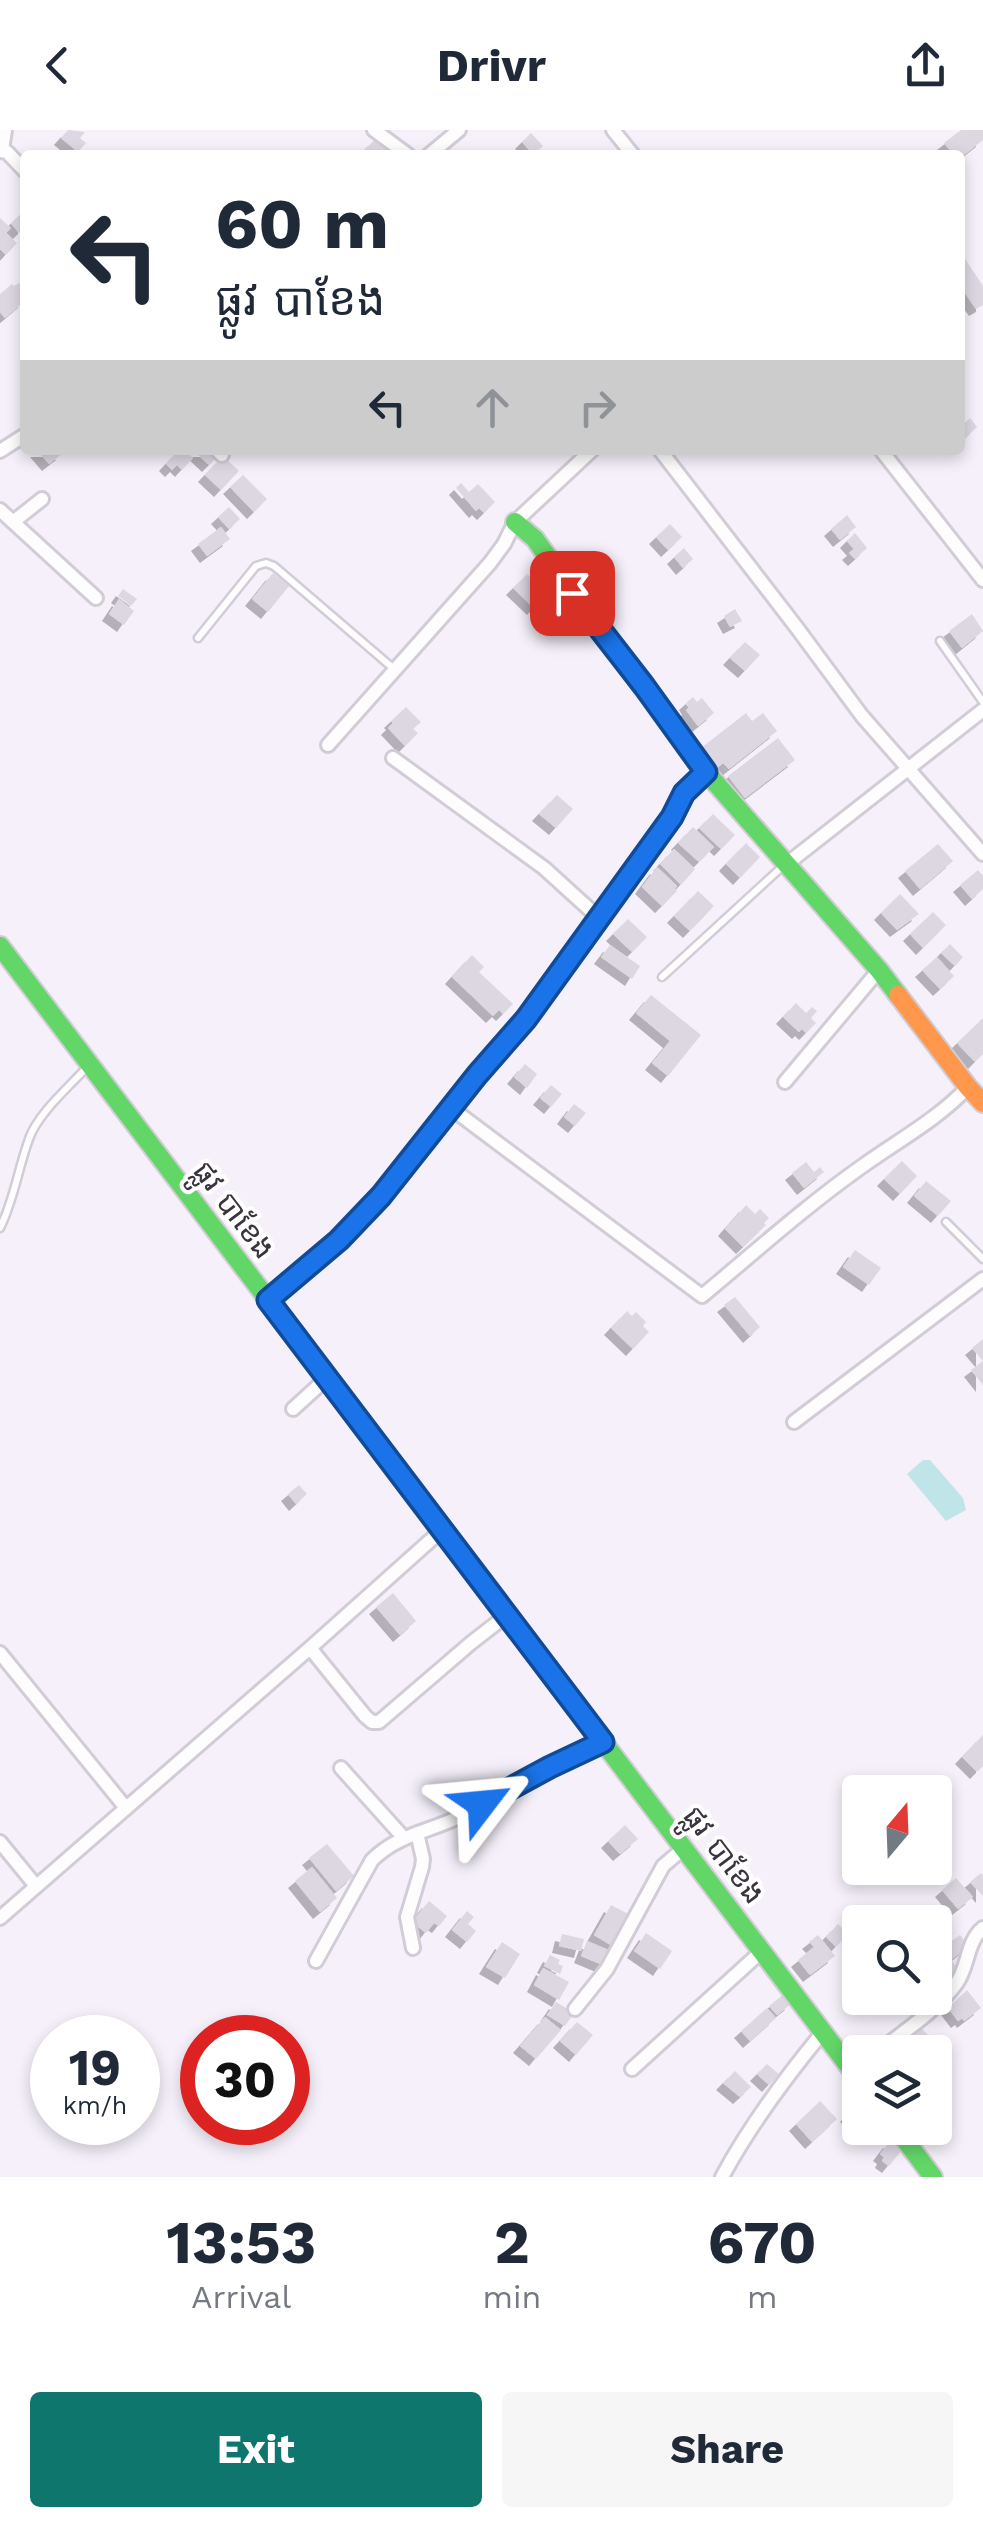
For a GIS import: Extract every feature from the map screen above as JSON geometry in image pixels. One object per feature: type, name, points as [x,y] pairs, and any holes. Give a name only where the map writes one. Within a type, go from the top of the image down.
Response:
[{"type":"street","points":[[6,130],[1,150],[20,167]]},
{"type":"street","points":[[374,130],[401,150]]},
{"type":"street","points":[[435,150],[460,130]]},
{"type":"street","points":[[613,130],[629,150]]},
{"type":"street","points":[[328,745],[490,563],[515,522],[587,455]]},
{"type":"street","points":[[664,455],[862,716],[983,854]]},
{"type":"street","points":[[885,455],[983,580]]},
{"type":"street","points":[[13,522],[42,499]]},
{"type":"street","points":[[0,510],[96,598]]},
{"type":"street","points":[[515,522],[535,539],[706,772],[879,970],[983,1102]]},
{"type":"street","points":[[788,863],[983,710]]},
{"type":"street","points":[[393,758],[544,868],[598,916]]},
{"type":"street","points":[[268,1300],[360,1220],[526,1019],[672,817],[684,793],[706,772]]},
{"type":"street","name":"ផ្លូវ បាខែង","points":[[0,946],[842,2054]]},
{"type":"street","points":[[785,1082],[879,970]]},
{"type":"street","points":[[451,1108],[702,1296],[833,1188],[933,1119],[968,1087]]},
{"type":"street","points":[[794,1422],[983,1279]]},
{"type":"street","points":[[293,1409],[326,1378]]},
{"type":"street","points":[[0,1918],[442,1530]]},
{"type":"street","points":[[310,1648],[368,1720],[379,1722],[507,1615]]},
{"type":"street","points":[[0,1653],[126,1808]]},
{"type":"street","points":[[316,1961],[372,1860],[410,1835],[462,1816],[603,1742]]},
{"type":"street","points":[[340,1768],[410,1835],[423,1858],[406,1917],[413,1948]]},
{"type":"street","points":[[0,1842],[36,1886]]},
{"type":"street","points":[[575,2009],[615,1956],[663,1866],[684,1848]]},
{"type":"street","points":[[952,1988],[958,1983],[972,1943],[983,1928]]},
{"type":"street","points":[[632,2069],[762,1951]]},
{"type":"street","points":[[897,2035],[920,2015]]},
{"type":"street","points":[[722,2177],[744,2137],[823,2032]]},
{"type":"street","points":[[909,2145],[933,2177]]},
{"type":"lane","points":[[198,638],[256,566],[266,564],[274,566],[395,670]]},
{"type":"lane","points":[[940,642],[983,702]]},
{"type":"lane","points":[[662,976],[788,863]]},
{"type":"lane","points":[[0,1228],[37,1122],[89,1065]]},
{"type":"lane","points":[[946,1222],[983,1259]]},
{"type":"shaded area","points":[[923,1460],[930,1460],[963,1498],[966,1510],[946,1521],[907,1474]]},
{"type":"building","points":[[68,130],[85,132],[80,138],[86,143],[76,150],[61,138]]},
{"type":"building","points":[[961,130],[983,130],[983,140],[965,154],[965,150],[950,150],[944,143]]},
{"type":"building","points":[[531,133],[543,146],[529,150],[522,142]]},
{"type":"building","points":[[377,138],[387,150],[364,150]]},
{"type":"building","points":[[20,215],[19,233],[11,223]]},
{"type":"building","points":[[0,218],[11,228],[6,233],[17,243],[6,255],[0,249]]},
{"type":"building","points":[[965,259],[983,286],[983,305],[976,309],[965,293]]},
{"type":"building","points":[[20,284],[20,305],[5,318],[0,312],[0,294]]},
{"type":"building","points":[[970,418],[977,427],[965,438],[965,422]]},
{"type":"building","points":[[41,455],[60,455],[49,464]]},
{"type":"building","points":[[174,455],[193,458],[182,470],[177,465],[172,470],[166,464]]},
{"type":"building","points":[[198,455],[219,455],[209,465]]},
{"type":"building","points":[[223,456],[239,471],[221,490],[205,475]]},
{"type":"building","points":[[243,475],[267,499],[254,512],[230,487]]},
{"type":"building","points":[[461,483],[469,492],[478,484],[495,502],[484,513],[479,508],[476,511],[456,488]]},
{"type":"building","points":[[229,507],[240,519],[229,529],[218,517]]},
{"type":"building","points":[[847,515],[856,527],[840,540],[831,529]]},
{"type":"building","points":[[670,524],[682,537],[668,550],[656,537]]},
{"type":"building","points":[[221,527],[230,539],[207,556],[198,544]]},
{"type":"building","points":[[855,533],[867,548],[855,559],[849,553],[854,549],[847,541]]},
{"type":"building","points":[[684,548],[693,559],[683,568],[674,557]]},
{"type":"building","points":[[273,573],[289,586],[268,612],[252,599]]},
{"type":"building","points":[[527,574],[548,594],[534,608],[513,588]]},
{"type":"building","points":[[123,589],[137,599],[131,606],[118,596]]},
{"type":"building","points":[[119,599],[134,611],[124,625],[109,614]]},
{"type":"building","points":[[735,609],[742,621],[730,627],[724,616]]},
{"type":"building","points":[[972,614],[983,631],[962,648],[949,631]]},
{"type":"building","points":[[745,642],[760,655],[745,671],[730,658]]},
{"type":"building","points":[[693,697],[697,702],[702,698],[714,713],[698,726],[686,710],[686,703]]},
{"type":"building","points":[[406,707],[421,722],[413,729],[418,733],[405,746],[388,728]]},
{"type":"building","points":[[746,713],[752,721],[763,713],[777,731],[729,769],[723,763],[717,768],[701,748]]},
{"type":"building","points":[[778,738],[795,760],[745,798],[728,776]]},
{"type":"building","points":[[557,795],[573,809],[556,828],[539,814]]},
{"type":"building","points":[[713,814],[735,835],[721,849],[699,828]]},
{"type":"building","points":[[693,827],[714,847],[699,862],[678,843]]},
{"type":"building","points":[[746,843],[760,857],[740,878],[726,864]]},
{"type":"building","points":[[938,844],[953,861],[920,889],[905,871]]},
{"type":"building","points":[[674,849],[695,869],[681,885],[660,864]]},
{"type":"building","points":[[657,867],[677,886],[662,906],[642,887]]},
{"type":"building","points":[[978,870],[983,876],[983,889],[972,899],[960,885]]},
{"type":"building","points":[[698,891],[714,906],[690,931],[674,916]]},
{"type":"building","points":[[900,894],[919,914],[897,930],[881,913]]},
{"type":"building","points":[[933,912],[946,925],[923,948],[910,934]]},
{"type":"building","points":[[628,919],[647,937],[632,952],[613,934]]},
{"type":"building","points":[[950,944],[963,957],[955,966],[941,953]]},
{"type":"building","points":[[610,945],[640,966],[632,979],[601,957]]},
{"type":"building","points":[[472,955],[484,967],[479,972],[513,1004],[503,1014],[499,1010],[493,1016],[452,977]]},
{"type":"building","points":[[937,957],[954,976],[940,989],[922,970]]},
{"type":"building","points":[[651,995],[701,1035],[668,1076],[652,1063],[670,1041],[636,1013]]},
{"type":"building","points":[[796,1003],[806,1013],[812,1007],[817,1011],[811,1018],[816,1023],[806,1033],[802,1029],[799,1032],[783,1017]]},
{"type":"building","points":[[983,1018],[983,1054],[975,1062],[957,1043]]},
{"type":"building","points":[[525,1064],[537,1074],[527,1088],[514,1077]]},
{"type":"building","points":[[551,1085],[562,1094],[551,1107],[540,1098]]},
{"type":"building","points":[[574,1104],[586,1113],[575,1126],[564,1117]]},
{"type":"building","points":[[902,1161],[917,1176],[900,1194],[884,1179]]},
{"type":"building","points":[[806,1162],[814,1172],[820,1167],[824,1172],[804,1188],[792,1173]]},
{"type":"building","points":[[926,1181],[951,1201],[938,1216],[914,1196]]},
{"type":"building","points":[[746,1205],[755,1214],[760,1209],[769,1218],[743,1247],[725,1229]]},
{"type":"building","points":[[855,1250],[881,1268],[869,1285],[843,1267]]},
{"type":"building","points":[[735,1297],[760,1327],[750,1336],[724,1305]]},
{"type":"building","points":[[627,1311],[632,1316],[636,1312],[649,1332],[633,1349],[611,1328]]},
{"type":"building","points":[[983,1339],[983,1361],[972,1348]]},
{"type":"building","points":[[983,1361],[983,1385],[971,1370]]},
{"type":"building","points":[[299,1485],[307,1494],[296,1504],[288,1494]]},
{"type":"building","points":[[393,1593],[416,1621],[400,1635],[376,1607]]},
{"type":"building","points":[[983,1735],[983,1766],[977,1772],[962,1757]]},
{"type":"building","points":[[625,1825],[638,1839],[620,1854],[608,1841]]},
{"type":"building","points":[[327,1844],[354,1876],[336,1891],[309,1858]]},
{"type":"building","points":[[312,1867],[337,1898],[320,1912],[295,1881]]},
{"type":"building","points":[[981,1873],[983,1876],[983,1896],[970,1882]]},
{"type":"building","points":[[956,1878],[973,1897],[958,1909],[942,1890]]},
{"type":"building","points":[[429,1901],[447,1916],[426,1933],[412,1922]]},
{"type":"building","points":[[611,1905],[632,1916],[614,1947],[594,1935]]},
{"type":"building","points":[[467,1911],[474,1917],[468,1924],[476,1931],[467,1942],[452,1930]]},
{"type":"building","points":[[838,1924],[842,1928],[842,1940],[836,1947],[826,1937]]},
{"type":"building","points":[[646,1933],[672,1951],[660,1969],[634,1951]]},
{"type":"building","points":[[562,1934],[584,1939],[581,1951],[559,1946]]},
{"type":"building","points":[[818,1935],[835,1956],[810,1975],[798,1960],[814,1947],[809,1942]]},
{"type":"building","points":[[960,1935],[969,1946],[952,1959],[952,1941]]},
{"type":"building","points":[[587,1941],[611,1951],[605,1966],[581,1956]]},
{"type":"building","points":[[502,1942],[520,1954],[505,1978],[486,1967]]},
{"type":"building","points":[[550,1955],[560,1960],[560,1974],[544,1966]]},
{"type":"building","points":[[543,1968],[569,1982],[559,2000],[534,1985]]},
{"type":"building","points":[[967,1990],[981,2008],[958,2021],[952,2013],[952,2004]]},
{"type":"building","points":[[784,1994],[792,2003],[777,2015],[769,2006]]},
{"type":"building","points":[[556,2002],[574,2013],[565,2026],[547,2015]]},
{"type":"building","points":[[767,2008],[776,2018],[750,2041],[741,2031]]},
{"type":"building","points":[[545,2017],[561,2030],[536,2059],[520,2046]]},
{"type":"building","points":[[577,2022],[593,2035],[576,2055],[560,2041]]},
{"type":"building","points":[[767,2064],[779,2074],[769,2085],[757,2074]]},
{"type":"building","points":[[735,2071],[751,2087],[740,2097],[723,2083]]},
{"type":"building","points":[[820,2101],[837,2119],[812,2142],[796,2124]]},
{"type":"building","points":[[887,2145],[902,2150],[889,2166],[880,2154]]},
{"type":"traffic: fast","points":[[515,522],[535,539],[706,772],[898,995]]},
{"type":"traffic: fast","points":[[268,1300],[339,1240],[381,1196],[526,1019],[672,817],[684,793],[706,772]]},
{"type":"traffic: fast","points":[[0,946],[842,2057]]},
{"type":"traffic: fast","points":[[909,2145],[933,2177]]},
{"type":"traffic: slow","points":[[898,995],[983,1103]]},
{"type":"route","points":[[482,1804],[603,1742],[268,1300],[307,1270],[381,1196],[526,1019],[672,817],[688,787],[706,772],[572,593]]}]
